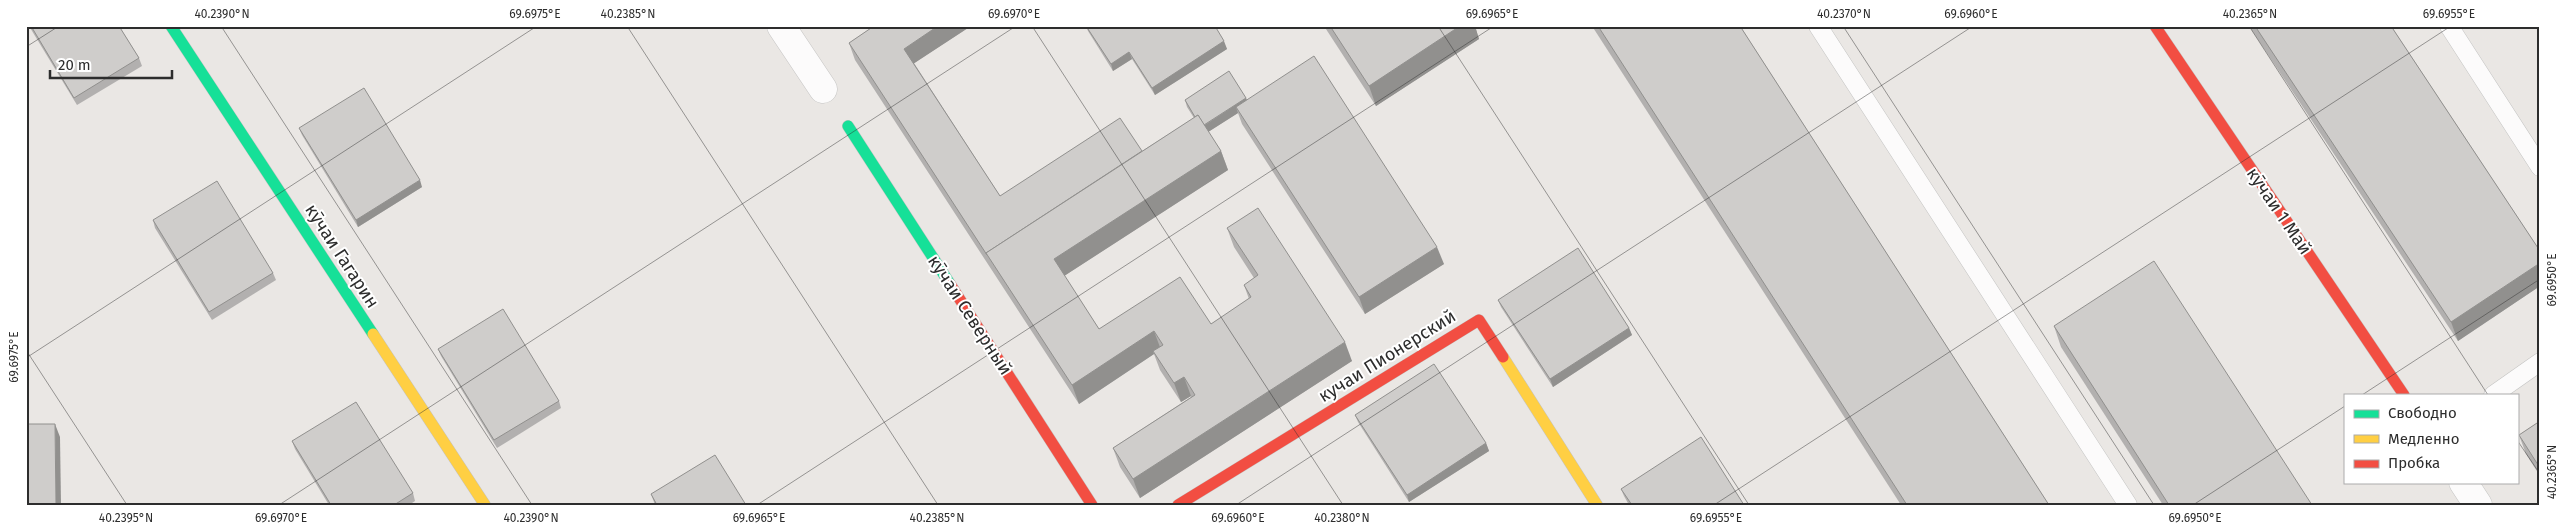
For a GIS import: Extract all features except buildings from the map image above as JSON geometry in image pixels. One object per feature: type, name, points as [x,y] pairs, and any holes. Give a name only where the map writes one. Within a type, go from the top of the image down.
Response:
[{"type":"street","name":"кӯчаи Гагарин","points":[[171,26],[485,505]]},
{"type":"street","points":[[781,26],[823,89]]},
{"type":"street","name":"кӯчаи 1 Май","points":[[2155,26],[2403,394]]},
{"type":"street","name":"кӯчаи Северный","points":[[848,126],[1092,505]]},
{"type":"street","name":"кучаи Пионерский","points":[[1178,505],[1479,320],[1597,505]]},
{"type":"street","points":[[2463,484],[2478,505]]},
{"type":"lane","points":[[1818,26],[2128,505]]},
{"type":"lane","points":[[2449,26],[2540,166]]},
{"type":"lane","points":[[2495,394],[2540,362]]},
{"type":"traffic: fast","points":[[171,26],[373,334]]},
{"type":"traffic: fast","points":[[848,126],[950,284]]},
{"type":"traffic: slow","points":[[373,334],[485,505]]},
{"type":"traffic: slow","points":[[1503,357],[1597,505]]},
{"type":"traffic: jam","points":[[2155,26],[2403,394]]},
{"type":"traffic: jam","points":[[950,284],[1092,505]]},
{"type":"traffic: jam","points":[[1178,505],[1479,320],[1503,357]]}]
